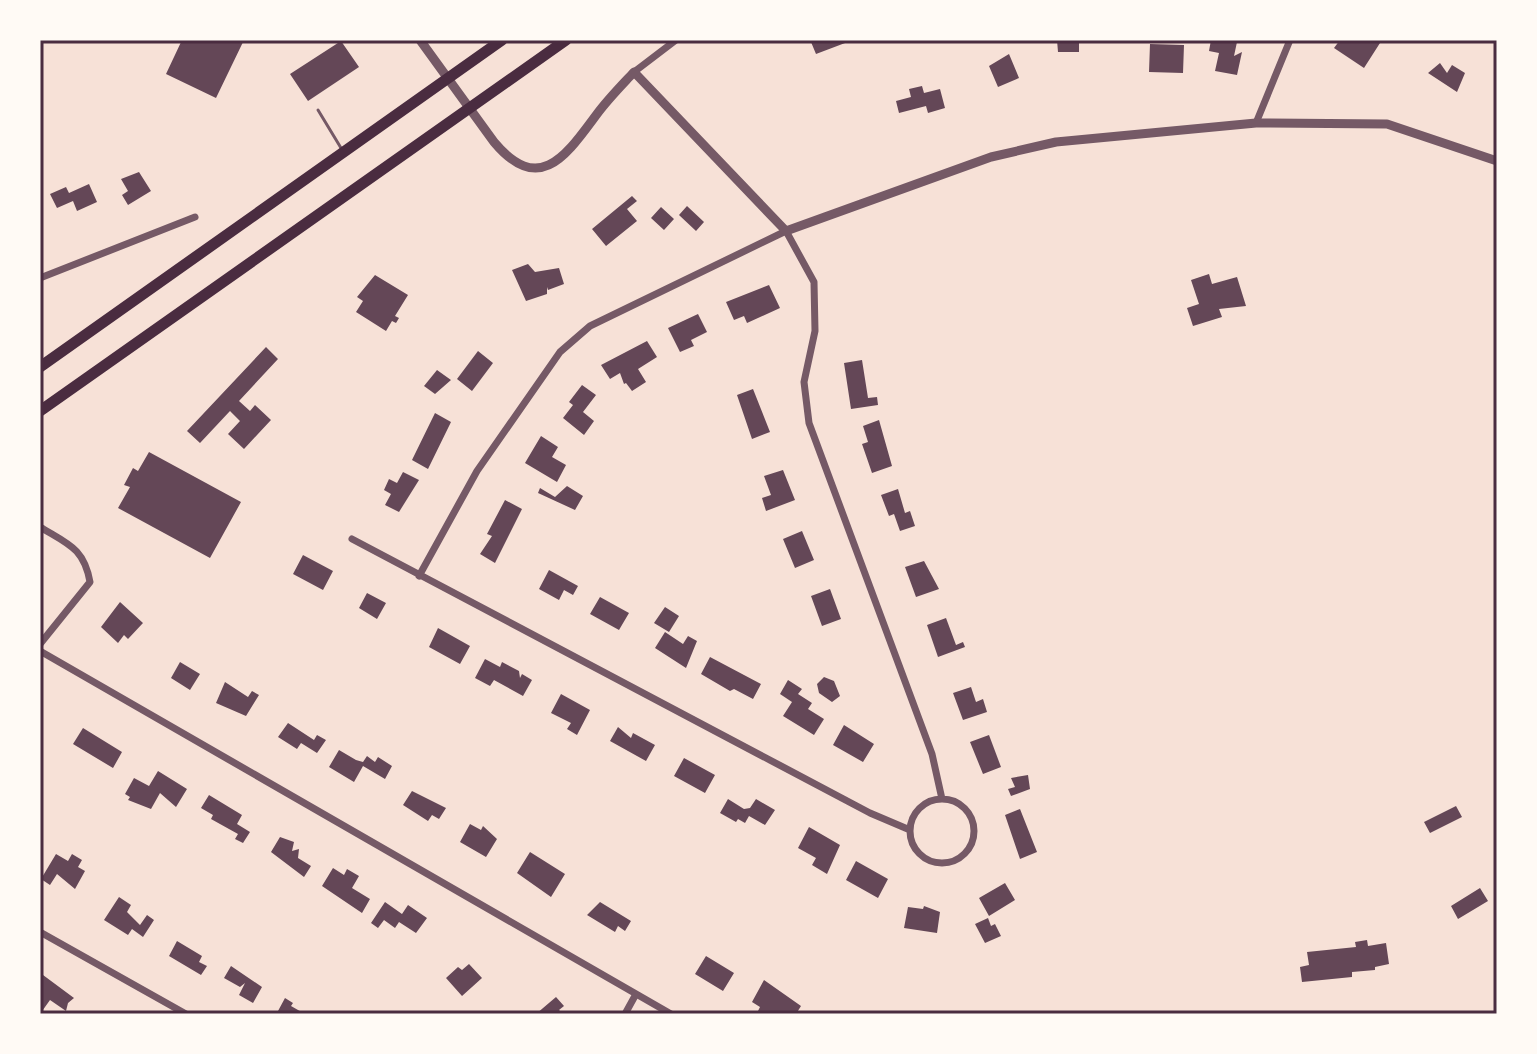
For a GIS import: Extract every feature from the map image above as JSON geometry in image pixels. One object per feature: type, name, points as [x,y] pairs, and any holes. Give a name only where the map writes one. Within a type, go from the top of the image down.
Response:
[{"type":"highway","points":[[40,367],[502,40]]},
{"type":"highway","points":[[40,411],[566,40]]},
{"type":"street","points":[[420,40],[507,157],[522,165],[539,167],[568,154],[597,114],[634,72],[676,40]]},
{"type":"street","points":[[1256,123],[1290,40]]},
{"type":"street","points":[[634,72],[786,231],[814,282],[815,331],[804,382],[809,423],[932,754],[942,799]]},
{"type":"street","points":[[419,576],[477,471],[560,352],[590,326],[786,231],[886,192],[991,157],[1056,142],[1256,123],[1387,124],[1497,161]]},
{"type":"street","points":[[40,278],[195,217]]},
{"type":"street","points":[[40,527],[74,547],[86,560],[90,582],[40,644]]},
{"type":"street","points":[[352,539],[870,813],[910,830]]},
{"type":"street","points":[[40,651],[671,1014]]},
{"type":"street","points":[[942,799],[961,806],[972,820],[973,838],[964,854],[948,862],[928,859],[915,847],[910,830],[921,807],[942,799]]},
{"type":"street","points":[[40,932],[186,1014]]},
{"type":"street","points":[[625,1014],[636,994]]},
{"type":"lane","points":[[318,110],[343,151]]},
{"type":"building","points":[[182,40],[244,40],[216,98],[166,74]]},
{"type":"building","points":[[853,40],[816,54],[811,42]]},
{"type":"building","points":[[1057,40],[1079,40],[1079,52],[1058,52]]},
{"type":"building","points":[[1211,40],[1237,42],[1234,56],[1242,52],[1237,75],[1215,71],[1219,53],[1209,51]]},
{"type":"building","points":[[1340,40],[1376,40],[1380,43],[1364,68],[1334,48]]},
{"type":"building","points":[[341,41],[359,67],[308,101],[290,74]]},
{"type":"building","points":[[1150,44],[1184,45],[1183,73],[1149,72]]},
{"type":"building","points":[[1009,54],[1019,78],[998,87],[989,66]]},
{"type":"building","points":[[1440,63],[1447,73],[1452,65],[1465,73],[1457,92],[1428,73]]},
{"type":"building","points":[[922,86],[924,93],[940,89],[945,108],[928,113],[926,106],[899,113],[896,101],[911,97],[909,89]]},
{"type":"building","points":[[139,172],[151,191],[128,205],[122,195],[128,191],[121,179]]},
{"type":"building","points":[[89,184],[97,202],[77,211],[73,201],[57,208],[50,194],[66,187],[69,193]]},
{"type":"building","points":[[632,196],[637,201],[627,209],[637,221],[606,246],[592,229]]},
{"type":"building","points":[[687,206],[704,222],[696,231],[679,215]]},
{"type":"building","points":[[661,207],[674,219],[664,230],[651,218]]},
{"type":"building","points":[[528,264],[535,272],[559,268],[564,284],[548,290],[547,287],[547,294],[526,301],[512,270]]},
{"type":"building","points":[[1209,274],[1212,284],[1237,277],[1246,306],[1219,309],[1222,317],[1193,326],[1187,308],[1199,304],[1191,280]]},
{"type":"building","points":[[375,275],[408,295],[395,316],[399,318],[396,323],[392,321],[386,331],[356,312],[363,301],[357,297]]},
{"type":"building","points":[[769,285],[780,308],[747,323],[744,316],[734,320],[726,302]]},
{"type":"building","points":[[698,314],[707,332],[691,340],[694,346],[680,352],[668,328]]},
{"type":"building","points":[[647,341],[657,357],[638,369],[646,382],[632,391],[624,384],[620,373],[610,379],[601,365]]},
{"type":"building","points":[[266,347],[278,359],[239,401],[250,411],[255,405],[271,420],[244,449],[228,434],[240,421],[230,411],[200,443],[187,431]]},
{"type":"building","points":[[478,351],[493,363],[472,391],[457,379]]},
{"type":"building","points":[[862,360],[868,398],[877,397],[878,405],[851,409],[844,363]]},
{"type":"building","points":[[437,370],[451,380],[435,394],[424,386]]},
{"type":"building","points":[[582,385],[596,395],[583,412],[594,421],[584,435],[563,418],[573,405],[569,402]]},
{"type":"building","points":[[753,389],[770,432],[752,439],[737,395]]},
{"type":"building","points":[[435,413],[451,422],[428,469],[412,460]]},
{"type":"building","points":[[879,420],[892,466],[872,473],[862,444],[868,442],[863,426]]},
{"type":"building","points":[[541,436],[558,447],[552,457],[566,465],[557,482],[525,463]]},
{"type":"building","points":[[149,452],[241,502],[210,558],[118,508],[130,487],[124,485],[133,468],[138,471]]},
{"type":"building","points":[[783,470],[795,500],[766,511],[762,498],[771,495],[764,476]]},
{"type":"building","points":[[403,472],[419,480],[399,512],[385,505],[391,494],[384,490],[389,479],[397,483]]},
{"type":"building","points":[[567,486],[583,496],[575,510],[538,493],[540,488],[555,497]]},
{"type":"building","points":[[898,489],[905,513],[910,511],[915,526],[900,531],[894,514],[889,516],[881,495]]},
{"type":"building","points":[[505,500],[522,509],[495,563],[480,554],[492,536],[487,534]]},
{"type":"building","points":[[802,531],[814,560],[795,568],[783,539]]},
{"type":"building","points":[[303,555],[333,571],[323,590],[293,574]]},
{"type":"building","points":[[924,561],[939,589],[916,597],[905,567]]},
{"type":"building","points":[[549,570],[578,586],[573,595],[564,590],[559,600],[539,589]]},
{"type":"building","points":[[830,589],[841,619],[822,626],[811,596]]},
{"type":"building","points":[[367,593],[386,603],[377,619],[359,608]]},
{"type":"building","points":[[600,597],[629,613],[619,630],[590,614]]},
{"type":"building","points":[[120,602],[143,623],[128,639],[124,635],[118,643],[101,627]]},
{"type":"building","points":[[665,607],[679,616],[669,632],[654,623]]},
{"type":"building","points":[[946,618],[956,645],[963,642],[965,647],[938,657],[927,625]]},
{"type":"building","points":[[438,628],[470,646],[460,664],[429,647]]},
{"type":"building","points":[[665,632],[683,644],[688,636],[697,641],[686,668],[655,648]]},
{"type":"building","points":[[710,657],[761,684],[753,699],[734,689],[730,691],[701,674]]},
{"type":"building","points":[[485,659],[500,667],[502,662],[519,671],[520,678],[522,674],[532,680],[523,696],[494,680],[490,686],[475,678]]},
{"type":"building","points":[[180,662],[200,674],[190,690],[171,678]]},
{"type":"building","points":[[824,677],[834,681],[840,696],[832,702],[819,693],[817,684]]},
{"type":"building","points":[[788,680],[802,689],[798,694],[812,703],[808,709],[824,719],[814,735],[783,716],[792,702],[780,694]]},
{"type":"building","points":[[225,682],[248,697],[252,691],[259,695],[246,716],[216,703]]},
{"type":"building","points":[[971,687],[976,702],[983,699],[987,712],[963,720],[953,693]]},
{"type":"building","points":[[561,694],[590,710],[577,735],[567,729],[571,723],[551,713]]},
{"type":"building","points":[[288,723],[314,740],[317,735],[326,740],[317,753],[301,743],[297,749],[278,737]]},
{"type":"building","points":[[844,725],[874,744],[863,762],[833,745]]},
{"type":"building","points":[[618,727],[631,738],[633,733],[655,745],[646,761],[610,741]]},
{"type":"building","points":[[83,728],[122,752],[113,768],[73,744]]},
{"type":"building","points":[[989,735],[1001,767],[983,774],[970,742]]},
{"type":"building","points":[[339,750],[356,760],[363,762],[367,756],[375,762],[378,757],[392,766],[385,779],[363,766],[354,782],[329,767]]},
{"type":"building","points":[[684,758],[715,775],[705,793],[674,776]]},
{"type":"building","points":[[158,771],[187,789],[176,807],[160,793],[151,809],[128,800],[130,797],[125,794],[134,778],[149,786]]},
{"type":"building","points":[[1028,775],[1030,789],[1011,796],[1008,789],[1015,787],[1011,778]]},
{"type":"building","points":[[412,791],[446,808],[439,819],[432,815],[428,821],[403,805]]},
{"type":"building","points":[[209,795],[242,815],[237,824],[250,832],[243,843],[235,839],[238,834],[211,819],[213,815],[201,808]]},
{"type":"building","points":[[728,799],[744,809],[750,808],[756,799],[775,810],[765,825],[749,816],[745,823],[738,819],[736,822],[720,813]]},
{"type":"building","points":[[1456,806],[1462,817],[1430,833],[1424,822]]},
{"type":"building","points":[[1020,809],[1037,852],[1020,859],[1005,815]]},
{"type":"building","points":[[470,824],[481,830],[483,826],[497,839],[486,857],[460,842]]},
{"type":"building","points":[[809,827],[840,845],[827,874],[812,865],[816,858],[798,848]]},
{"type":"building","points":[[280,837],[294,842],[292,851],[299,849],[298,858],[311,866],[304,877],[271,852]]},
{"type":"building","points":[[530,852],[565,874],[551,897],[517,873]]},
{"type":"building","points":[[56,854],[68,861],[72,854],[82,860],[78,867],[85,871],[75,889],[57,874],[50,885],[41,879]]},
{"type":"building","points":[[856,861],[888,879],[878,898],[846,880]]},
{"type":"building","points":[[333,868],[344,875],[347,869],[359,876],[352,888],[370,899],[362,913],[322,886]]},
{"type":"building","points":[[1005,883],[1015,900],[989,916],[979,898]]},
{"type":"building","points":[[1480,888],[1488,901],[1458,919],[1451,906]]},
{"type":"building","points":[[119,897],[131,905],[127,912],[140,925],[147,915],[154,920],[143,937],[132,929],[128,935],[104,920]]},
{"type":"building","points":[[385,902],[402,914],[408,905],[427,918],[416,933],[399,922],[395,928],[384,920],[378,928],[371,923]]},
{"type":"building","points":[[600,902],[631,921],[625,931],[618,926],[615,932],[587,915]]},
{"type":"building","points":[[924,906],[940,912],[937,933],[904,928],[908,907],[923,909]]},
{"type":"building","points":[[988,918],[1001,936],[985,943],[975,924]]},
{"type":"building","points":[[1367,940],[1368,946],[1386,943],[1389,964],[1375,967],[1375,970],[1352,972],[1352,977],[1302,982],[1300,967],[1309,965],[1307,952],[1356,947],[1355,942]]},
{"type":"building","points":[[177,941],[202,956],[199,962],[207,966],[201,975],[169,956]]},
{"type":"building","points":[[706,956],[734,973],[723,991],[695,974]]},
{"type":"building","points":[[469,964],[482,978],[462,996],[446,978],[458,967],[462,970]]},
{"type":"building","points":[[231,966],[262,987],[253,1003],[239,995],[245,983],[240,987],[224,978]]},
{"type":"building","points":[[43,975],[74,998],[68,1003],[66,1011],[50,1000],[40,1014]]},
{"type":"building","points":[[764,980],[801,1006],[796,1014],[758,1011],[760,1007],[752,1002]]},
{"type":"building","points":[[556,997],[564,1006],[559,1010],[563,1014],[536,1014]]},
{"type":"building","points":[[285,998],[293,1003],[291,1006],[305,1014],[278,1011]]}]
